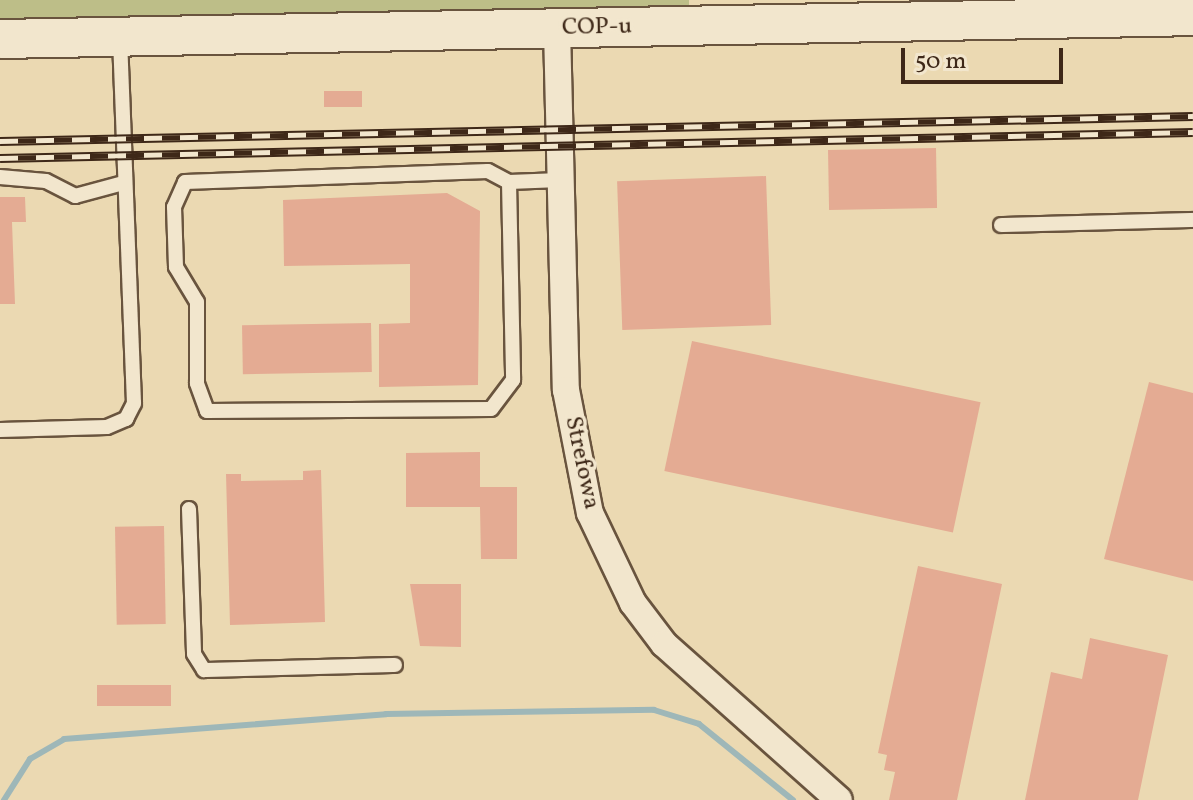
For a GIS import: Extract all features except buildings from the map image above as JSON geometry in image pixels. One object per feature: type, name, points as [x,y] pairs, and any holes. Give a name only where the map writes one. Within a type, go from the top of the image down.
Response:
[{"type":"main road","name":"COP-u","points":[[0,39],[557,29],[1123,9],[1193,16]]},
{"type":"street","name":"Strefowa","points":[[557,29],[566,390],[580,474],[607,554],[664,644],[839,800]]},
{"type":"lane","points":[[0,430],[107,427],[126,419],[134,403],[123,183],[120,36]]},
{"type":"lane","points":[[509,182],[513,380],[491,409],[207,411],[197,383],[197,302],[176,267],[174,207],[185,182],[488,171],[509,182],[560,180]]},
{"type":"lane","points":[[0,177],[46,181],[75,196],[123,183]]},
{"type":"lane","points":[[1001,225],[1193,220]]},
{"type":"lane","points":[[189,509],[194,654],[204,670],[395,665]]},
{"type":"green space","points":[[0,0],[689,0],[689,6],[0,20]]},
{"type":"waterway","points":[[4,800],[30,759],[64,739],[386,714],[654,710],[699,724],[793,800]]},
{"type":"railway","points":[[0,141],[1193,116]]},
{"type":"railway","points":[[0,158],[1193,132]]}]
